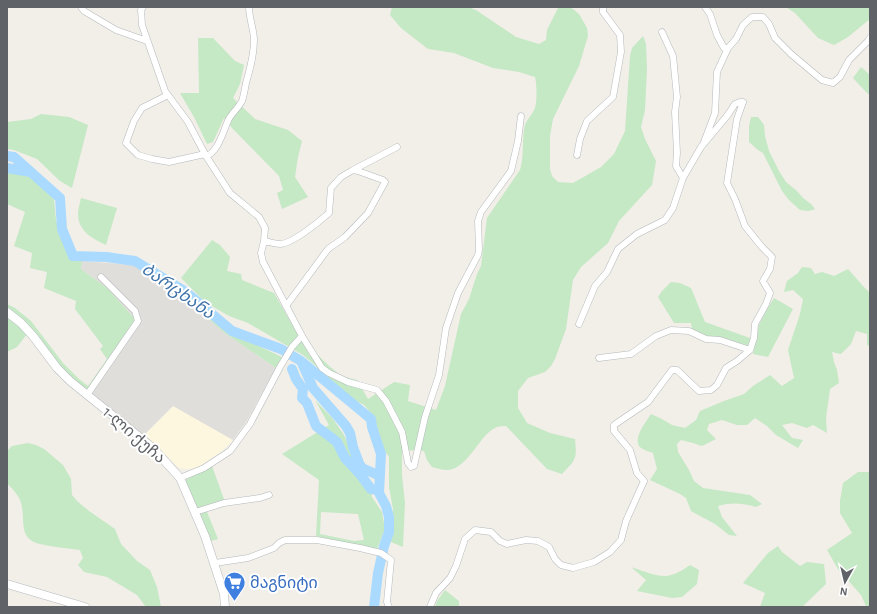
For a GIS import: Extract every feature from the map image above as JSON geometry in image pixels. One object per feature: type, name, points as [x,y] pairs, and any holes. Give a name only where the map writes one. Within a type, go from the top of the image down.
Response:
[{"type":"street","points":[[81,7],[84,11],[116,30],[147,42]]},
{"type":"street","points":[[143,7],[141,10],[142,26],[165,91],[188,122],[206,155],[230,193],[259,217],[265,228],[261,253],[262,262],[302,336],[322,368],[326,371],[348,382],[378,390],[386,401],[402,432],[408,463],[412,467],[414,466],[424,417],[439,375],[446,328],[458,293],[478,255],[478,221],[481,212],[511,171],[518,141],[521,116]]},
{"type":"street","points":[[168,95],[142,108],[134,121],[126,143],[138,155],[169,162],[209,155],[218,144],[232,113],[238,108],[243,99],[254,50],[254,39],[249,7]]},
{"type":"street","points":[[577,155],[580,139],[587,121],[613,97],[620,59],[620,35],[603,12],[603,7]]},
{"type":"street","points":[[706,7],[717,35],[724,48],[728,48]]},
{"type":"street","points":[[702,147],[715,113],[717,72],[728,48],[736,39],[743,25],[752,17],[762,17],[770,24],[775,38],[791,54],[822,80],[833,83],[840,77],[849,60],[870,38]]},
{"type":"street","points":[[662,32],[673,56],[677,97],[675,112],[676,166],[683,178]]},
{"type":"street","points":[[430,607],[436,593],[450,578],[456,566],[465,539],[475,530],[492,532],[500,541],[507,544],[526,540],[538,541],[549,547],[554,559],[561,565],[573,568],[594,562],[610,552],[621,540],[626,521],[644,481],[637,473],[630,450],[614,431],[614,425],[648,402],[672,370],[677,370],[699,391],[711,390],[717,385],[726,368],[750,350],[754,338],[755,324],[770,293],[763,281],[770,269],[772,257],[762,248],[745,226],[735,199],[727,183],[737,120],[743,102],[735,104],[702,147],[683,178],[673,208],[665,220],[637,234],[618,249],[607,272],[595,286],[579,324]]},
{"type":"street","points":[[264,241],[282,244],[293,240],[329,213],[331,188],[340,177],[397,147]]},
{"type":"street","points":[[286,306],[328,249],[345,237],[368,212],[385,182],[358,170],[353,170]]},
{"type":"street","points":[[87,395],[138,321],[135,311],[101,277]]},
{"type":"street","name":"1-ლი ქუჩა","points":[[7,312],[21,323],[33,336],[57,368],[70,381],[153,448],[180,478],[215,563],[224,594],[225,607]]},
{"type":"street","points":[[599,358],[631,354],[656,336],[670,330],[689,331],[706,339],[720,340],[750,350]]},
{"type":"street","points":[[180,478],[204,468],[230,451],[250,424],[283,361],[292,347],[302,336]]},
{"type":"street","points":[[195,512],[224,503],[260,498],[269,495]]},
{"type":"street","points":[[215,563],[248,558],[274,548],[285,540],[317,540],[360,548],[381,554],[391,560],[387,602],[389,607]]},
{"type":"street","points":[[7,584],[85,607]]},
{"type":"shaded area","points":[[82,261],[133,265],[183,297],[226,334],[276,368],[246,422],[233,440],[173,406],[143,436],[91,395],[140,324],[107,288],[81,269]]},
{"type":"shaded area","points":[[173,406],[233,440],[222,451],[197,468],[179,468],[143,436]]},
{"type":"green space","points":[[392,7],[468,7],[476,10],[516,37],[539,44],[546,40],[547,30],[558,8],[569,7],[579,14],[587,28],[588,36],[579,66],[553,119],[550,136],[550,169],[552,176],[558,182],[573,183],[601,167],[614,154],[625,131],[630,56],[632,48],[643,36],[646,44],[647,69],[645,110],[641,127],[656,161],[652,185],[619,221],[608,243],[581,267],[573,280],[566,329],[551,366],[545,372],[528,378],[518,391],[518,408],[527,423],[550,433],[575,439],[576,451],[573,462],[562,474],[547,469],[506,426],[497,427],[491,431],[462,464],[447,470],[432,467],[427,460],[424,451],[402,450],[402,475],[405,503],[403,547],[391,542],[393,509],[389,487],[389,457],[380,444],[379,433],[373,415],[364,405],[349,397],[331,383],[316,366],[303,355],[248,323],[229,316],[205,302],[181,278],[212,240],[220,245],[230,257],[227,271],[241,274],[242,280],[274,293],[310,356],[317,354],[341,376],[357,380],[368,399],[394,382],[410,385],[408,401],[436,410],[445,386],[461,314],[469,299],[481,266],[487,218],[520,170],[523,135],[527,121],[535,108],[536,85],[535,77],[519,72],[493,68],[454,53],[428,49],[401,28],[390,15]]},
{"type":"green space","points":[[786,7],[870,7],[870,19],[848,37],[834,45],[818,38],[795,13]]},
{"type":"green space","points":[[198,38],[213,38],[235,61],[244,65],[240,84],[233,98],[255,119],[288,130],[302,141],[295,177],[308,197],[282,209],[277,193],[283,190],[279,176],[224,118],[213,142],[207,144],[180,93],[199,93]]},
{"type":"green space","points":[[861,67],[870,75],[870,95],[853,78]]},
{"type":"green space","points":[[41,114],[69,117],[88,125],[72,188],[60,181],[37,159],[14,150],[7,149],[7,122],[31,119]]},
{"type":"green space","points":[[751,117],[758,117],[764,125],[769,151],[786,182],[815,209],[809,211],[800,210],[782,191],[763,153],[749,142],[749,126]]},
{"type":"green space","points":[[7,171],[30,175],[46,188],[54,200],[56,220],[68,254],[72,259],[82,261],[81,269],[107,288],[136,320],[86,391],[57,365],[27,323],[7,309],[7,304],[15,308],[31,321],[63,363],[88,386],[107,359],[100,349],[103,346],[75,309],[76,301],[44,288],[47,272],[30,268],[32,253],[14,246],[25,212],[7,204]]},
{"type":"green space","points":[[81,198],[117,208],[106,245],[91,237],[83,230],[78,214]]},
{"type":"green space","points":[[802,267],[811,268],[815,274],[822,272],[834,276],[848,269],[870,293],[870,346],[867,345],[867,334],[856,331],[851,344],[841,354],[832,352],[839,383],[830,389],[826,418],[827,433],[813,425],[807,428],[792,423],[782,425],[792,438],[803,440],[798,448],[776,435],[767,426],[755,418],[747,425],[737,425],[722,420],[709,424],[707,430],[716,439],[702,446],[681,440],[677,444],[678,452],[694,481],[703,488],[750,495],[762,504],[756,507],[737,504],[718,506],[722,517],[737,536],[729,535],[715,524],[691,511],[686,498],[650,480],[657,469],[653,453],[641,448],[638,445],[638,436],[651,414],[672,425],[685,428],[696,420],[700,411],[744,394],[770,375],[782,386],[794,378],[788,350],[800,314],[803,299],[793,290],[784,292],[787,281],[798,273]]},
{"type":"green space","points":[[671,282],[680,283],[691,288],[705,322],[750,338],[750,346],[718,337],[707,337],[692,330],[691,323],[674,323],[658,297]]},
{"type":"green space","points":[[774,298],[793,309],[768,357],[753,354],[759,325]]},
{"type":"green space","points":[[7,317],[27,334],[17,347],[7,352]]},
{"type":"green space","points":[[206,317],[233,334],[282,357],[276,368],[226,334]]},
{"type":"green space","points":[[315,400],[333,419],[344,435],[355,465],[370,482],[372,497],[382,512],[385,529],[377,549],[316,536],[319,480],[282,454],[329,425]],"holes":[[[321,512],[358,514],[364,540],[354,541],[320,534]]]},
{"type":"green space","points":[[28,443],[44,449],[63,465],[71,479],[72,495],[89,511],[115,529],[121,544],[137,561],[150,570],[157,587],[161,607],[146,607],[137,595],[107,577],[84,572],[78,565],[83,558],[80,550],[40,544],[28,538],[25,533],[19,497],[7,483],[7,451],[12,446]]},
{"type":"green space","points":[[212,466],[225,502],[205,507],[218,539],[211,541],[185,480]]},
{"type":"green space","points":[[858,472],[870,472],[870,607],[865,607],[866,606],[861,595],[838,569],[827,550],[852,533],[840,513],[840,501],[843,483]]},
{"type":"green space","points":[[778,546],[782,552],[800,566],[807,562],[824,564],[826,584],[802,607],[760,607],[765,593],[743,583],[768,553]]},
{"type":"green space","points":[[690,565],[699,570],[697,584],[682,597],[672,598],[637,591],[646,580],[631,567],[653,574],[666,576],[676,573]]},
{"type":"green space","points":[[445,590],[459,601],[459,607],[435,607],[437,601]]},
{"type":"waterway","name":"ბარცხანა","points":[[7,156],[14,157],[60,198],[62,229],[73,256],[106,257],[135,261],[186,292],[232,331],[281,349],[301,361],[371,419],[372,427],[381,454],[379,493],[386,506],[389,517],[389,532],[384,546],[378,573],[374,607]]},
{"type":"waterway","name":"ბარცხანა","points":[[7,168],[31,172]]},
{"type":"waterway","name":"ბარცხანა","points":[[302,363],[313,388],[346,426],[350,433],[353,447],[362,468],[380,476]]},
{"type":"waterway","name":"ბარცხანა","points":[[292,369],[296,379],[303,389],[302,398],[307,403],[316,426],[337,442],[345,458],[360,474],[371,489],[379,490]]},
{"type":"place","name":"მაგნიტი","points":[[234,602]]}]
